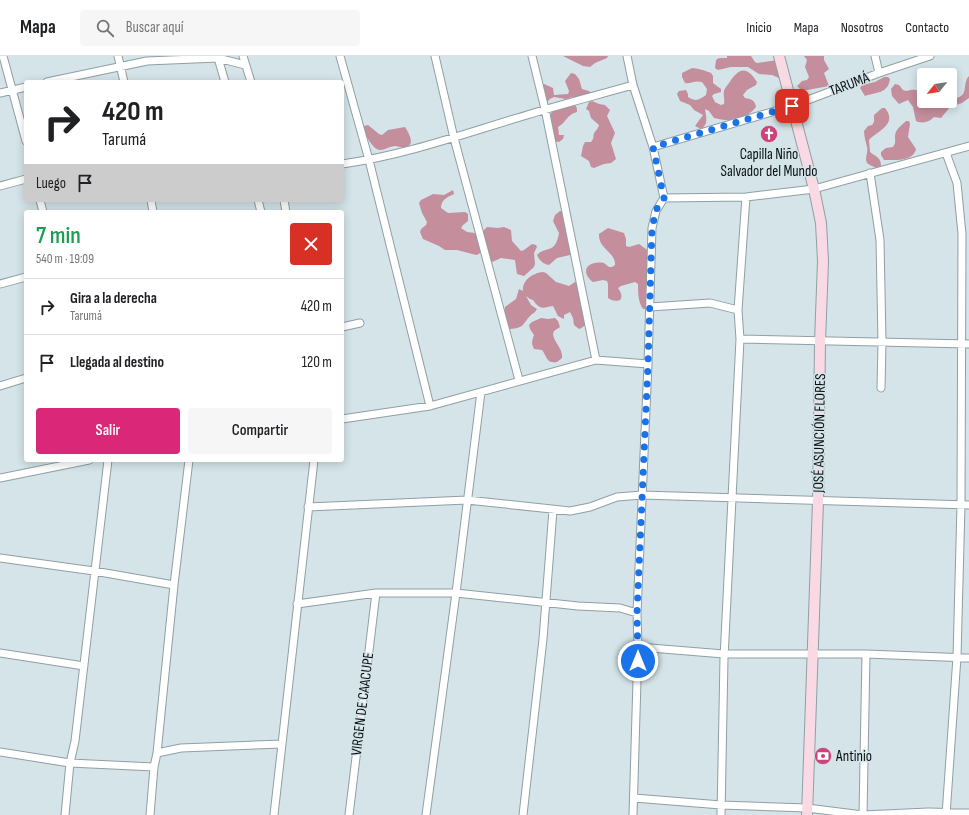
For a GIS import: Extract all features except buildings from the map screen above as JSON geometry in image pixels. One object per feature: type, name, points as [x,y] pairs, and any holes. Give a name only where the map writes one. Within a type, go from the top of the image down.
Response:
[{"type":"street","points":[[3,56],[24,133]]},
{"type":"street","points":[[118,56],[124,80]]},
{"type":"street","points":[[242,56],[250,80]]},
{"type":"street","points":[[340,56],[369,160],[430,406]]},
{"type":"street","points":[[435,56],[454,138],[519,380]]},
{"type":"street","points":[[532,56],[545,109],[596,360]]},
{"type":"street","points":[[627,56],[633,86],[653,147],[664,198],[656,210],[652,228],[648,364],[637,613],[638,647],[633,815]]},
{"type":"street","name":"JOSÉ ASUNCIÓN FLORES","points":[[779,56],[814,189],[821,223],[823,261],[820,342],[818,501],[811,653],[807,812]]},
{"type":"street","points":[[875,56],[879,73]]},
{"type":"street","name":"TARUMÁ","points":[[653,147],[792,106],[879,73],[930,56]]},
{"type":"street","points":[[217,57],[224,80]]},
{"type":"street","points":[[56,80],[148,61],[217,57],[245,65]]},
{"type":"street","points":[[344,164],[369,160],[454,138],[545,109],[633,86]]},
{"type":"street","points":[[0,93],[24,87]]},
{"type":"street","points":[[664,198],[746,197],[814,189],[969,146]]},
{"type":"street","points":[[946,153],[957,183],[962,234],[965,344],[957,658],[946,813]]},
{"type":"street","points":[[870,174],[880,240],[882,342],[881,388]]},
{"type":"street","points":[[0,186],[24,180]]},
{"type":"street","points":[[721,815],[724,654],[740,339],[738,310],[746,197]]},
{"type":"street","points":[[0,284],[24,278]]},
{"type":"street","points":[[650,307],[710,303],[738,310]]},
{"type":"street","points":[[344,327],[360,324]]},
{"type":"street","points":[[740,339],[820,342],[965,344]]},
{"type":"street","points":[[344,417],[430,406],[519,380],[596,360],[648,364]]},
{"type":"street","points":[[0,386],[24,379]]},
{"type":"street","points":[[426,815],[481,392]]},
{"type":"street","points":[[0,478],[79,462]]},
{"type":"street","points":[[65,815],[70,763],[75,741],[108,462]]},
{"type":"street","points":[[150,815],[154,767],[157,753],[174,585],[189,462]]},
{"type":"street","points":[[274,815],[314,462]]},
{"type":"street","points":[[308,507],[467,500],[570,511],[590,507],[617,497],[642,495],[969,505]]},
{"type":"street","points":[[523,815],[542,647],[553,510]]},
{"type":"street","points":[[0,558],[94,571],[174,585]]},
{"type":"street","points":[[297,604],[376,593],[456,593],[545,603],[620,608],[637,613]]},
{"type":"street","name":"VIRGEN DE CAACUPE","points":[[349,815],[376,593]]},
{"type":"street","points":[[638,647],[724,654],[811,653],[969,658]]},
{"type":"street","points":[[0,653],[84,666]]},
{"type":"street","points":[[864,815],[866,654]]},
{"type":"street","points":[[157,753],[181,748],[282,744]]},
{"type":"street","points":[[0,752],[70,763],[154,767]]},
{"type":"street","points":[[634,798],[807,812],[864,815],[969,813]]},
{"type":"shaded area","points":[[563,56],[608,56],[590,67],[583,66]]},
{"type":"shaded area","points":[[727,56],[751,56],[757,63],[778,60],[782,72],[779,78],[772,75],[759,74],[748,67],[731,67],[718,70],[715,68],[716,60],[719,58],[727,58]]},
{"type":"shaded area","points":[[804,56],[824,56],[824,60],[829,69],[824,73],[829,86],[802,91],[797,86],[809,77],[805,67],[807,60]]},
{"type":"shaded area","points":[[692,68],[711,73],[713,76],[713,83],[721,89],[721,92],[712,96],[715,102],[721,105],[724,104],[725,90],[735,75],[744,70],[751,74],[757,82],[756,85],[747,90],[743,95],[745,98],[754,101],[756,107],[752,112],[742,118],[731,120],[714,118],[709,111],[705,109],[706,120],[704,127],[701,129],[695,126],[703,115],[694,110],[690,105],[680,101],[677,94],[679,91],[686,90],[688,97],[695,100],[706,95],[707,89],[702,82],[697,81],[685,83],[682,73]]},
{"type":"shaded area","points":[[571,73],[575,74],[579,79],[582,89],[589,91],[592,94],[582,101],[572,97],[566,99],[554,97],[545,104],[541,87],[544,84],[553,88],[554,95],[568,94],[569,91],[565,81]]},
{"type":"shaded area","points":[[969,76],[969,98],[957,105],[957,98],[963,95]]},
{"type":"shaded area","points":[[884,77],[888,77],[890,79],[889,84],[884,90],[865,96],[860,88],[862,85],[875,82]]},
{"type":"shaded area","points":[[895,84],[899,85],[906,91],[917,90],[917,108],[949,108],[941,118],[934,117],[926,122],[916,121],[913,107],[908,100],[899,104],[892,96],[891,89]]},
{"type":"shaded area","points":[[592,101],[605,105],[610,110],[607,116],[615,133],[611,143],[616,159],[611,163],[594,168],[591,167],[589,161],[581,156],[585,142],[591,142],[599,125],[591,118],[589,111],[586,109],[589,102]]},
{"type":"shaded area","points":[[573,104],[576,106],[577,112],[573,113],[558,127],[559,135],[564,135],[563,139],[559,142],[552,141],[549,118],[553,109]]},
{"type":"shaded area","points":[[882,108],[885,108],[888,114],[888,123],[869,140],[870,152],[878,158],[881,163],[881,166],[876,167],[869,164],[866,160],[867,150],[864,131],[868,126],[872,125],[874,122],[874,115]]},
{"type":"shaded area","points":[[906,121],[909,121],[910,124],[908,137],[916,149],[914,153],[903,159],[884,160],[881,152],[886,148],[893,147],[896,132]]},
{"type":"shaded area","points":[[368,125],[382,135],[388,130],[405,127],[411,142],[408,146],[404,147],[395,146],[382,150],[377,149],[363,129],[364,126]]},
{"type":"shaded area","points":[[453,190],[454,194],[443,201],[441,208],[448,213],[465,212],[468,214],[468,221],[461,228],[467,232],[475,233],[479,238],[481,251],[479,254],[476,255],[457,250],[445,250],[423,239],[420,232],[427,222],[419,203],[421,200],[433,194],[444,195]]},
{"type":"shaded area","points":[[560,211],[564,211],[572,253],[570,255],[557,258],[549,265],[542,262],[537,255],[544,250],[553,247],[555,244],[559,233],[553,221],[555,215]]},
{"type":"shaded area","points":[[487,227],[504,227],[511,230],[512,241],[521,251],[532,244],[536,245],[537,247],[534,253],[534,267],[524,276],[517,274],[515,260],[501,258],[492,262],[489,260],[482,232]]},
{"type":"shaded area","points":[[608,228],[624,233],[626,246],[629,247],[639,244],[650,252],[649,276],[646,285],[648,296],[646,309],[643,309],[640,303],[638,284],[635,282],[618,288],[621,293],[621,297],[620,300],[615,301],[608,298],[607,281],[603,280],[593,282],[587,274],[587,267],[594,263],[604,263],[609,267],[615,265],[613,257],[599,239],[599,234]]},
{"type":"shaded area","points":[[543,272],[556,282],[569,286],[575,282],[585,286],[586,292],[580,304],[586,318],[583,327],[579,329],[574,325],[570,312],[564,315],[564,319],[558,316],[553,306],[544,308],[540,307],[526,296],[531,305],[537,309],[522,326],[510,329],[504,314],[505,307],[516,299],[519,289],[523,291],[526,280]]},
{"type":"shaded area","points":[[541,318],[555,318],[558,321],[560,327],[554,331],[553,334],[561,351],[562,358],[557,362],[549,361],[542,350],[534,349],[533,347],[532,342],[534,335],[529,325]]},
{"type":"place","name":"Capilla Niño Salvador del Mundo","points":[[769,134]]},
{"type":"place","name":"Antinio","points":[[823,756]]},
{"type":"route","points":[[638,661],[637,613],[648,364],[652,228],[656,210],[664,198],[653,147],[792,106]]}]
